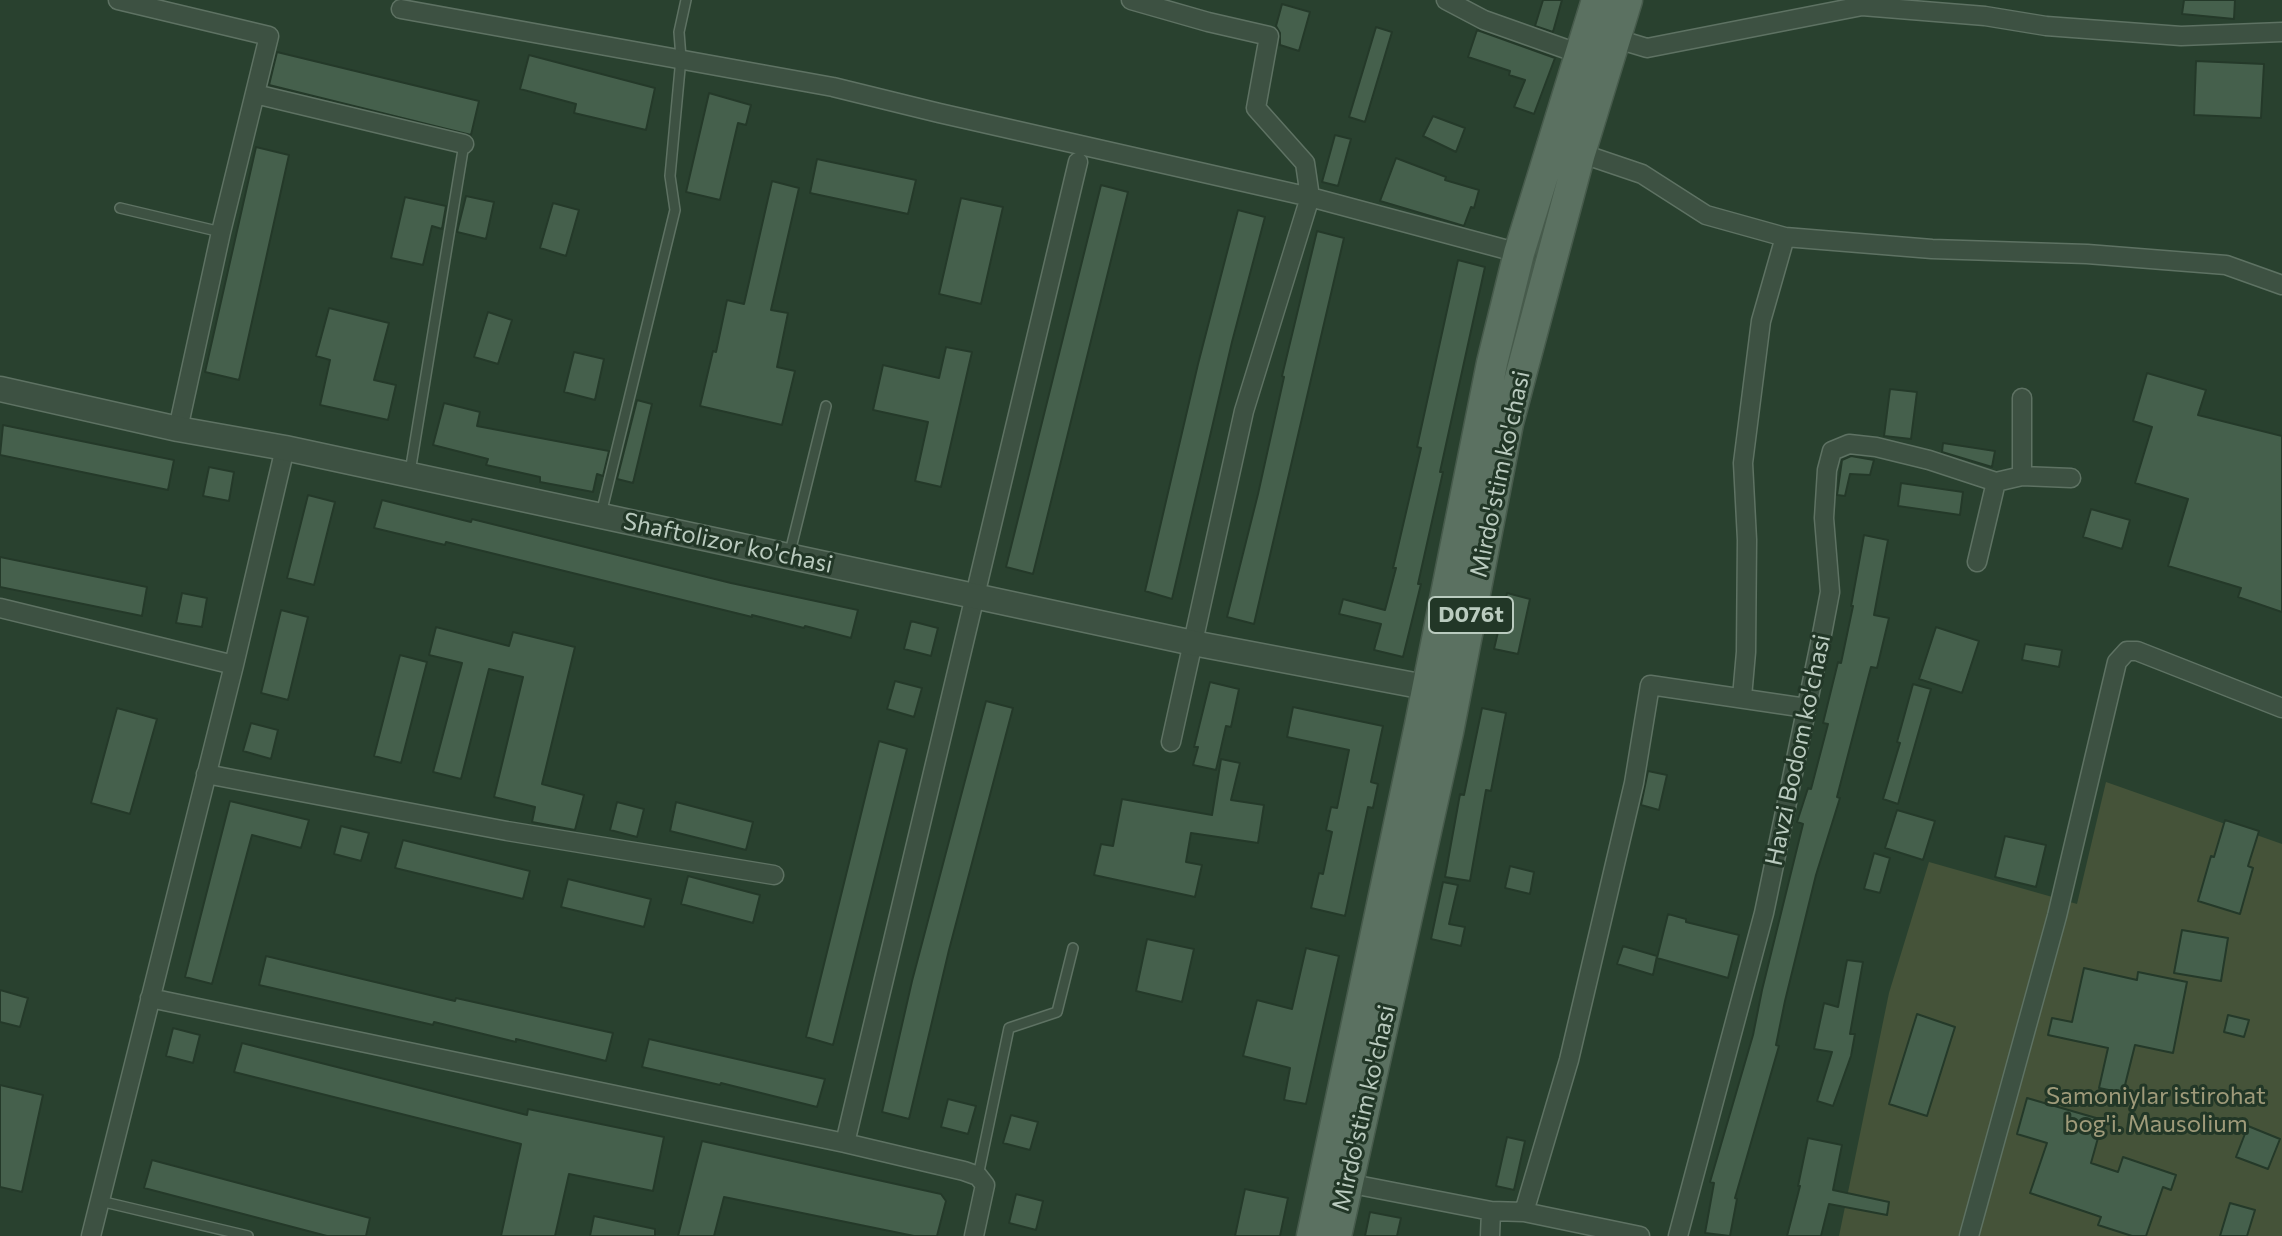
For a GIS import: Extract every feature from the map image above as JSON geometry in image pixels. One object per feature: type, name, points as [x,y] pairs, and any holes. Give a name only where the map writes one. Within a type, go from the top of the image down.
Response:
[{"type":"main road","name":"Mirdo'stim ko'chasi","points":[[1336,1236],[1441,690],[1492,363],[1519,253],[1597,0]]},
{"type":"main road","name":"Mirdo'stim ko'chasi","points":[[1312,1236],[1441,690],[1508,423],[1580,153],[1627,0]]},
{"type":"main road","points":[[1584,42],[1617,39]]},
{"type":"street","points":[[118,0],[269,36],[221,232],[178,429]]},
{"type":"street","points":[[1131,0],[1269,36],[1256,108],[1305,163],[1310,197],[1244,411],[1171,742]]},
{"type":"street","points":[[1446,0],[1484,20],[1584,42]]},
{"type":"street","points":[[1617,39],[1647,48],[1862,6],[1985,16],[2046,26],[2181,36],[2282,32]]},
{"type":"street","points":[[401,9],[833,87],[1310,197],[1519,253]]},
{"type":"street","points":[[255,94],[464,144]]},
{"type":"street","points":[[1580,153],[1642,174],[1706,215],[1785,237],[1932,249],[2087,254],[2226,265],[2282,285]]},
{"type":"street","points":[[845,1143],[1078,162]]},
{"type":"street","points":[[1742,697],[1746,652],[1747,540],[1743,463],[1761,321],[1785,237]]},
{"type":"street","name":"Shaftolizor ko'chasi","points":[[0,389],[1193,643],[1441,690]]},
{"type":"street","points":[[2022,398],[2022,476]]},
{"type":"street","name":"Havzi Bodom ko'chasi","points":[[1678,1236],[1764,913],[1830,592],[1824,518],[1827,470],[1832,451],[1849,444],[1876,447],[1996,482]]},
{"type":"street","points":[[91,1236],[285,448]]},
{"type":"street","points":[[1977,562],[1996,482],[2022,476],[2071,478]]},
{"type":"street","points":[[0,608],[234,665]]},
{"type":"street","points":[[1969,1236],[2057,916],[2117,662],[2127,651],[2137,651],[2282,708]]},
{"type":"street","points":[[1524,1212],[1569,1060],[1634,783],[1650,685],[1806,708]]},
{"type":"street","points":[[206,774],[507,831],[774,875]]},
{"type":"street","points":[[150,998],[845,1143],[978,1176],[985,1185],[974,1236]]},
{"type":"street","points":[[1347,1183],[1491,1211],[1524,1212],[1640,1236]]},
{"type":"street","points":[[1490,1236],[1491,1211]]},
{"type":"lane","points":[[601,516],[675,210],[670,176],[681,58],[679,32],[686,0]]},
{"type":"lane","points":[[410,475],[464,144]]},
{"type":"lane","points":[[120,208],[221,232]]},
{"type":"lane","points":[[789,556],[826,406]]},
{"type":"lane","points":[[978,1176],[1009,1028],[1057,1012],[1073,948]]},
{"type":"lane","points":[[100,1201],[248,1236]]},
{"type":"green space","name":"Samoniylar istirohat bog'i. Mausolium","points":[[2106,782],[2282,844],[2282,1236],[1839,1236],[1889,993],[1929,862],[2077,904]]},
{"type":"building","points":[[1543,0],[1562,0],[1553,32],[1535,26]]},
{"type":"building","points":[[2184,0],[2235,0],[2234,19],[2182,14]]},
{"type":"building","points":[[1282,4],[1310,12],[1299,51],[1280,45],[1280,33],[1276,26]]},
{"type":"building","points":[[1376,27],[1392,32],[1365,122],[1349,117]]},
{"type":"building","points":[[1477,30],[1555,58],[1534,114],[1514,107],[1525,80],[1509,75],[1510,71],[1468,57]]},
{"type":"building","points":[[277,52],[479,101],[471,135],[269,85]]},
{"type":"building","points":[[529,55],[655,88],[646,130],[574,113],[576,104],[520,89]]},
{"type":"building","points":[[2196,61],[2264,64],[2261,118],[2194,115]]},
{"type":"building","points":[[709,93],[751,105],[746,125],[738,123],[720,200],[686,192]]},
{"type":"building","points":[[1433,116],[1465,128],[1456,152],[1423,136]]},
{"type":"building","points":[[1335,135],[1351,139],[1338,186],[1322,182]]},
{"type":"building","points":[[256,147],[289,155],[239,380],[205,372]]},
{"type":"building","points":[[1396,158],[1446,177],[1445,180],[1479,190],[1464,226],[1380,201]]},
{"type":"building","points":[[817,159],[916,180],[908,214],[810,193]]},
{"type":"building","points":[[772,181],[799,188],[771,310],[788,313],[777,367],[795,371],[782,425],[700,406],[727,300],[744,304]]},
{"type":"building","points":[[1101,185],[1128,192],[1033,574],[1006,567]]},
{"type":"building","points":[[466,196],[494,202],[486,239],[457,232]]},
{"type":"building","points":[[405,197],[446,206],[442,229],[432,226],[423,265],[391,258]]},
{"type":"building","points":[[961,198],[1003,207],[981,304],[939,294]]},
{"type":"building","points":[[553,203],[579,210],[566,256],[540,248]]},
{"type":"building","points":[[1238,210],[1265,217],[1232,342],[1172,599],[1145,591]]},
{"type":"building","points":[[1317,231],[1344,238],[1254,624],[1227,617]]},
{"type":"building","points":[[1458,260],[1485,267],[1440,472],[1443,472],[1418,584],[1421,584],[1403,657],[1374,650],[1381,624],[1339,614],[1343,599],[1385,610]]},
{"type":"building","points":[[329,308],[389,323],[374,380],[396,385],[388,420],[320,405],[330,360],[316,356]]},
{"type":"building","points":[[488,312],[512,320],[498,364],[474,357]]},
{"type":"building","points":[[946,347],[972,352],[941,487],[915,481],[928,422],[873,410],[883,365],[939,378]]},
{"type":"building","points":[[574,352],[604,359],[595,400],[564,392]]},
{"type":"building","points":[[2147,373],[2206,390],[2198,415],[2282,436],[2282,612],[2238,597],[2241,588],[2168,566],[2188,499],[2135,483],[2152,427],[2133,421]]},
{"type":"building","points":[[1890,389],[1917,392],[1911,439],[1884,436]]},
{"type":"building","points":[[637,400],[652,404],[633,483],[617,479]]},
{"type":"building","points":[[444,403],[480,412],[477,426],[609,451],[603,476],[597,474],[593,492],[540,482],[540,477],[486,465],[488,459],[433,445]]},
{"type":"building","points":[[3,425],[174,460],[168,490],[0,455]]},
{"type":"building","points":[[1943,443],[1995,451],[1992,467],[1942,452]]},
{"type":"building","points":[[1851,456],[1874,460],[1870,475],[1850,474],[1845,496],[1837,495],[1842,460]]},
{"type":"building","points":[[209,467],[234,472],[229,501],[203,496]]},
{"type":"building","points":[[1901,483],[1963,492],[1960,515],[1898,506]]},
{"type":"building","points":[[308,495],[335,502],[314,585],[287,578]]},
{"type":"building","points":[[382,500],[858,610],[851,638],[752,617],[446,542],[445,545],[374,528]]},
{"type":"building","points":[[2091,509],[2130,520],[2122,549],[2083,537]]},
{"type":"building","points":[[1864,535],[1888,540],[1874,615],[1889,618],[1877,668],[1871,667],[1837,797],[1840,798],[1816,875],[1785,1001],[1776,1045],[1779,1046],[1735,1198],[1730,1236],[1705,1233],[1714,1183],[1710,1182],[1753,1035],[1803,824],[1797,822],[1808,788],[1811,789],[1828,724],[1823,723],[1838,662],[1841,663]]},
{"type":"building","points":[[0,557],[147,587],[142,616],[0,587]]},
{"type":"building","points":[[182,593],[207,598],[202,627],[176,623]]},
{"type":"building","points":[[1507,593],[1530,599],[1518,654],[1494,649]]},
{"type":"building","points":[[281,610],[308,617],[288,700],[261,693]]},
{"type":"building","points":[[911,621],[938,628],[931,656],[904,649]]},
{"type":"building","points":[[436,627],[509,646],[513,632],[575,647],[542,784],[584,795],[575,830],[532,822],[535,807],[494,797],[523,677],[489,669],[461,779],[433,772],[462,663],[429,655]]},
{"type":"building","points":[[1936,627],[1979,641],[1962,693],[1919,679]]},
{"type":"building","points":[[2025,644],[2062,650],[2059,667],[2022,660]]},
{"type":"building","points":[[400,655],[427,662],[401,763],[374,756]]},
{"type":"building","points":[[895,681],[922,688],[914,717],[887,709]]},
{"type":"building","points":[[1210,682],[1239,689],[1231,727],[1226,726],[1216,770],[1193,765],[1198,747],[1194,747]]},
{"type":"building","points":[[1913,684],[1931,689],[1898,804],[1883,799]]},
{"type":"building","points":[[986,701],[1013,708],[949,950],[909,1119],[882,1112],[912,981]]},
{"type":"building","points":[[1293,707],[1383,726],[1371,782],[1378,784],[1373,808],[1368,807],[1345,916],[1311,908],[1319,873],[1323,874],[1332,832],[1326,830],[1331,807],[1337,808],[1349,750],[1287,737]]},
{"type":"building","points":[[117,708],[157,719],[130,814],[91,803]]},
{"type":"building","points":[[1482,708],[1506,713],[1491,791],[1486,790],[1470,881],[1445,877],[1460,794],[1464,795]]},
{"type":"building","points":[[251,723],[278,730],[271,759],[243,751]]},
{"type":"building","points":[[879,741],[907,749],[833,1045],[806,1037]]},
{"type":"building","points":[[1221,759],[1240,763],[1231,800],[1264,805],[1258,843],[1191,833],[1186,862],[1202,865],[1195,897],[1094,875],[1101,844],[1113,846],[1122,799],[1212,815]]},
{"type":"building","points":[[1648,771],[1667,775],[1659,810],[1641,805]]},
{"type":"building","points":[[230,801],[309,820],[301,848],[252,835],[212,984],[185,977]]},
{"type":"building","points":[[617,802],[644,809],[637,837],[610,830]]},
{"type":"building","points":[[676,802],[753,822],[746,850],[670,831]]},
{"type":"building","points":[[1897,810],[1935,821],[1923,860],[1885,848]]},
{"type":"building","points":[[2225,820],[2259,831],[2248,866],[2253,868],[2240,914],[2198,901]]},
{"type":"building","points":[[341,826],[369,833],[361,861],[334,854]]},
{"type":"building","points":[[2005,836],[2046,845],[2036,887],[1995,877]]},
{"type":"building","points":[[403,840],[530,871],[523,899],[395,868]]},
{"type":"building","points":[[1874,853],[1890,858],[1880,893],[1864,889]]},
{"type":"building","points":[[1510,866],[1534,872],[1530,894],[1505,888]]},
{"type":"building","points":[[688,876],[760,895],[753,923],[681,904]]},
{"type":"building","points":[[568,879],[651,899],[644,927],[561,907]]},
{"type":"building","points":[[1443,882],[1458,885],[1449,924],[1465,927],[1461,946],[1431,939]]},
{"type":"building","points":[[1668,914],[1686,919],[1686,922],[1739,935],[1728,978],[1657,958]]},
{"type":"building","points":[[2182,930],[2228,938],[2221,981],[2174,973]]},
{"type":"building","points":[[1147,939],[1194,949],[1182,1002],[1136,991]]},
{"type":"building","points":[[1623,946],[1657,956],[1653,975],[1617,964]]},
{"type":"building","points":[[1306,948],[1339,956],[1306,1104],[1284,1100],[1290,1068],[1243,1056],[1257,1000],[1292,1009]]},
{"type":"building","points":[[266,956],[455,1001],[456,998],[613,1033],[606,1061],[259,985]]},
{"type":"building","points":[[1847,960],[1863,962],[1850,1034],[1855,1034],[1851,1056],[1833,1106],[1817,1101],[1832,1052],[1814,1049],[1824,1003],[1838,1007]]},
{"type":"building","points":[[2084,968],[2137,980],[2138,972],[2187,982],[2173,1053],[2135,1045],[2123,1093],[2099,1088],[2108,1048],[2048,1035],[2052,1018],[2072,1022]]},
{"type":"building","points":[[0,990],[28,998],[20,1027],[0,1022]]},
{"type":"building","points":[[1917,1014],[1955,1027],[1927,1116],[1889,1104]]},
{"type":"building","points":[[2228,1015],[2249,1020],[2244,1037],[2224,1032]]},
{"type":"building","points":[[173,1028],[200,1035],[193,1063],[166,1056]]},
{"type":"building","points":[[649,1039],[825,1079],[817,1107],[642,1067]]},
{"type":"building","points":[[242,1043],[527,1115],[528,1109],[664,1137],[653,1191],[569,1174],[555,1236],[501,1236],[521,1144],[234,1072]]},
{"type":"building","points":[[0,1085],[43,1095],[22,1192],[0,1187]]},
{"type":"building","points":[[2027,1098],[2103,1120],[2091,1163],[2118,1172],[2123,1157],[2176,1175],[2171,1190],[2163,1187],[2146,1236],[2132,1236],[2098,1225],[2101,1217],[2030,1193],[2047,1143],[2017,1134]]},
{"type":"building","points":[[948,1099],[976,1106],[968,1134],[941,1127]]},
{"type":"building","points":[[1011,1115],[1038,1122],[1030,1150],[1003,1143]]},
{"type":"building","points":[[2248,1126],[2280,1139],[2268,1169],[2236,1157]]},
{"type":"building","points":[[1507,1137],[1525,1141],[1514,1190],[1496,1186]]},
{"type":"building","points":[[1808,1138],[1842,1145],[1833,1190],[1889,1202],[1887,1215],[1829,1204],[1821,1236],[1787,1236]]},
{"type":"building","points":[[702,1141],[941,1194],[946,1201],[937,1236],[914,1236],[724,1197],[714,1236],[678,1236]]},
{"type":"building","points":[[152,1160],[370,1218],[366,1236],[327,1236],[144,1188]]},
{"type":"building","points":[[1245,1189],[1288,1198],[1280,1236],[1235,1236]]},
{"type":"building","points":[[1016,1194],[1043,1201],[1036,1230],[1009,1223]]},
{"type":"building","points":[[2230,1203],[2255,1210],[2247,1236],[2220,1236]]},
{"type":"building","points":[[1370,1212],[1401,1218],[1397,1236],[1365,1236]]},
{"type":"building","points":[[594,1216],[655,1229],[655,1236],[590,1236]]}]
